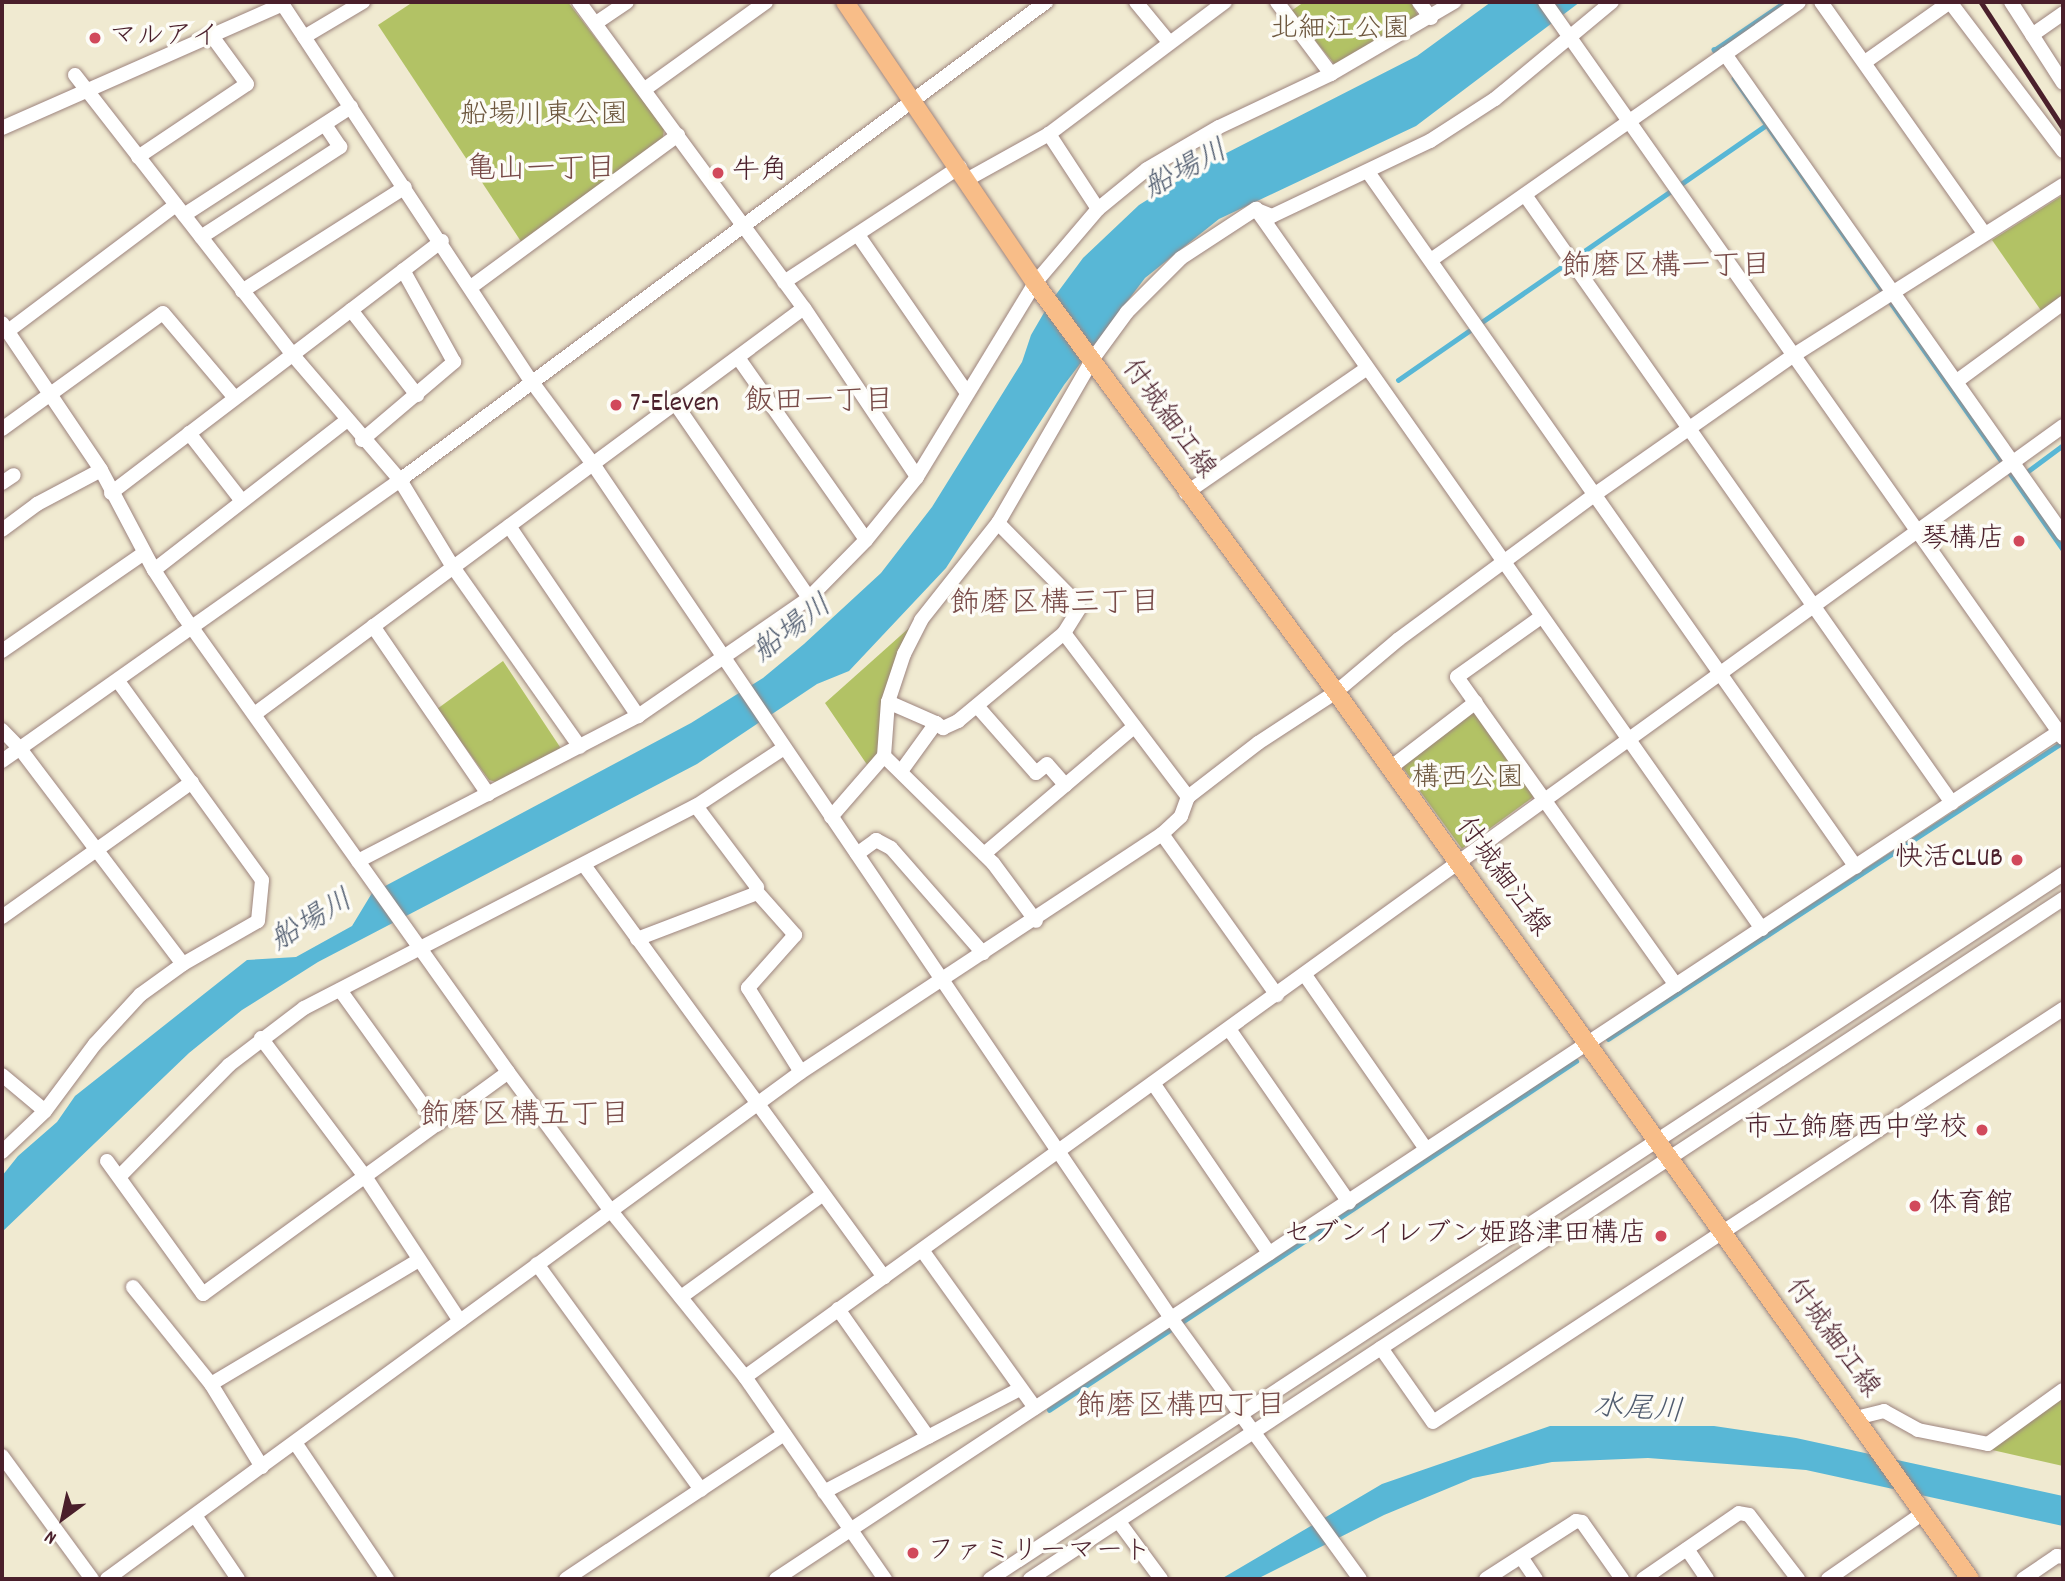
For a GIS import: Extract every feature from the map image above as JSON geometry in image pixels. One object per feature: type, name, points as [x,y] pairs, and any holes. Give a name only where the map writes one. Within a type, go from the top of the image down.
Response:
[{"type":"main road","name":"付城細江線","points":[[845,2],[964,173],[1039,288],[1186,493],[1336,692],[1969,1579]]},
{"type":"street","points":[[304,37],[363,2]]},
{"type":"street","points":[[579,2],[645,89],[741,226],[804,308],[916,477]]},
{"type":"street","points":[[596,23],[627,2]]},
{"type":"street","points":[[645,89],[766,2]]},
{"type":"street","points":[[2,761],[196,627],[400,480],[1046,2]]},
{"type":"street","points":[[1136,2],[1169,42]]},
{"type":"street","points":[[784,282],[964,173],[1049,134],[1225,2]]},
{"type":"street","points":[[1277,2],[1331,74]]},
{"type":"street","points":[[1419,2],[1431,18]]},
{"type":"street","points":[[362,867],[488,794],[638,716],[726,659],[809,598],[866,540],[916,477],[967,393],[1039,288],[1098,209],[1159,162],[1219,127],[1331,74],[1431,18],[1454,2]]},
{"type":"street","points":[[776,1579],[2062,733],[1916,531],[1545,2]]},
{"type":"street","points":[[1256,209],[1272,216],[1430,141],[1495,99],[1612,2]]},
{"type":"street","points":[[1432,260],[1799,2]]},
{"type":"street","points":[[1821,2],[1984,233]]},
{"type":"street","points":[[1865,62],[1950,2],[2063,151]]},
{"type":"street","points":[[2011,2],[2063,83]]},
{"type":"street","points":[[2,128],[88,92],[282,3],[442,241],[532,382],[593,464],[1171,1318],[1360,1579]]},
{"type":"street","points":[[2032,35],[2063,13]]},
{"type":"street","points":[[138,157],[247,84],[212,36]]},
{"type":"street","points":[[1725,54],[2063,534]]},
{"type":"street","points":[[75,75],[292,354],[362,440],[400,480],[453,567],[580,747]]},
{"type":"street","points":[[2,348],[8,331],[180,210],[351,107]]},
{"type":"street","points":[[201,237],[340,147],[325,125]]},
{"type":"street","points":[[1049,134],[1098,209]]},
{"type":"street","points":[[471,288],[678,135]]},
{"type":"street","points":[[1368,172],[1856,867]]},
{"type":"street","points":[[107,1579],[296,1444],[801,1072],[939,977],[1036,921],[1162,834],[1181,816],[1188,797],[1258,743],[1336,692],[1502,562],[1594,495],[1794,355],[1891,291],[2063,185]]},
{"type":"street","points":[[242,291],[405,187]]},
{"type":"street","points":[[1525,195],[1952,803]]},
{"type":"street","points":[[831,817],[884,755],[888,702],[904,654],[922,620],[998,523],[1090,358],[1127,312],[1181,258],[1256,209]]},
{"type":"street","points":[[1256,209],[1762,929]]},
{"type":"street","points":[[858,235],[967,393]]},
{"type":"street","points":[[111,493],[442,241]]},
{"type":"street","points":[[362,440],[454,362],[403,270]]},
{"type":"street","points":[[1957,381],[2063,303]]},
{"type":"street","points":[[256,713],[804,308]]},
{"type":"street","points":[[351,310],[416,395]]},
{"type":"street","points":[[2,429],[163,313],[235,398]]},
{"type":"street","points":[[8,331],[102,470],[111,493],[154,570],[362,867],[611,1211],[745,1377],[886,1579]]},
{"type":"street","points":[[738,359],[866,540]]},
{"type":"street","points":[[1186,493],[1366,369]]},
{"type":"street","points":[[675,404],[809,598]]},
{"type":"street","points":[[154,570],[346,421]]},
{"type":"street","points":[[745,1377],[2063,426]]},
{"type":"street","points":[[189,433],[242,501]]},
{"type":"street","points":[[2,530],[37,504],[102,470]]},
{"type":"street","points":[[2,484],[14,474]]},
{"type":"street","points":[[888,702],[943,728],[977,706],[1064,634],[1079,609],[1074,600],[998,523]]},
{"type":"street","points":[[509,526],[638,716]]},
{"type":"street","points":[[2,651],[144,553]]},
{"type":"street","points":[[1541,617],[1457,677],[1676,985]]},
{"type":"street","points":[[373,626],[488,794]]},
{"type":"street","points":[[1064,634],[1188,797]]},
{"type":"street","points":[[2,1152],[45,1111],[95,1044],[140,995],[183,964],[258,921],[262,880],[118,681]]},
{"type":"street","points":[[1390,768],[1476,702]]},
{"type":"street","points":[[977,706],[1036,773],[1047,764],[1065,785]]},
{"type":"street","points":[[902,770],[936,723]]},
{"type":"street","points":[[984,854],[1134,727]]},
{"type":"street","points":[[2,730],[21,750],[183,964]]},
{"type":"street","points":[[120,1176],[194,1097],[261,1038],[340,990],[696,806],[784,748]]},
{"type":"street","points":[[884,755],[984,854],[1036,921]]},
{"type":"street","points":[[2,916],[192,782]]},
{"type":"street","points":[[696,806],[756,891],[795,935],[748,988],[801,1072]]},
{"type":"street","points":[[1162,834],[1277,995]]},
{"type":"street","points":[[857,855],[876,839],[891,848],[983,953]]},
{"type":"street","points":[[584,865],[884,1277]]},
{"type":"street","points":[[990,1579],[2063,874]]},
{"type":"street","points":[[637,939],[756,891]]},
{"type":"street","points":[[1030,1579],[2063,899]]},
{"type":"street","points":[[1304,975],[1426,1149]]},
{"type":"street","points":[[340,990],[437,1125]]},
{"type":"street","points":[[1381,1348],[1433,1422],[2063,1009]]},
{"type":"street","points":[[1229,1029],[1349,1202]]},
{"type":"street","points":[[261,1038],[366,1178],[460,1321]]},
{"type":"street","points":[[107,1161],[203,1294],[366,1178],[508,1072]]},
{"type":"street","points":[[2,1075],[45,1111]]},
{"type":"street","points":[[1153,1083],[1269,1253]]},
{"type":"street","points":[[681,1297],[822,1195]]},
{"type":"street","points":[[922,1250],[1035,1408]]},
{"type":"street","points":[[211,1384],[419,1260]]},
{"type":"street","points":[[537,1264],[701,1490]]},
{"type":"street","points":[[133,1286],[211,1384],[261,1467]]},
{"type":"street","points":[[838,1309],[928,1437]]},
{"type":"street","points":[[824,1492],[1020,1389]]},
{"type":"street","points":[[1856,1418],[1884,1410],[1918,1430],[1988,1444],[2063,1390]]},
{"type":"street","points":[[566,1579],[784,1434]]},
{"type":"street","points":[[296,1444],[387,1579]]},
{"type":"street","points":[[2,1456],[92,1579]]},
{"type":"street","points":[[1643,1579],[1740,1513],[1749,1515],[1798,1579]]},
{"type":"street","points":[[1832,1578],[1923,1514]]},
{"type":"street","points":[[196,1517],[238,1579]]},
{"type":"street","points":[[1486,1579],[1576,1521],[1582,1522],[1622,1579]]},
{"type":"street","points":[[1119,1522],[1161,1579]]},
{"type":"street","points":[[1687,1549],[1707,1579]]},
{"type":"street","points":[[2023,1579],[2057,1556],[2063,1557]]},
{"type":"street","points":[[1521,1557],[1536,1579]]},
{"type":"green space","name":"船場川東公園","points":[[413,2],[568,2],[664,128],[663,138],[522,243],[378,25]]},
{"type":"green space","name":"北細江公園","points":[[1304,2],[1411,2],[1419,18],[1336,66],[1291,11]]},
{"type":"green space","points":[[2063,195],[2063,296],[2042,312],[1992,240]]},
{"type":"green space","points":[[909,628],[881,705],[880,749],[868,766],[825,703]]},
{"type":"green space","points":[[503,661],[562,750],[496,782],[489,780],[437,709]]},
{"type":"green space","name":"構西公園","points":[[1473,711],[1535,796],[1462,849],[1400,764]]},
{"type":"green space","points":[[2063,1396],[2063,1466],[1988,1449]]},
{"type":"water","points":[[1491,2],[1580,2],[1416,126],[1219,219],[1145,278],[1064,385],[946,568],[849,671],[817,684],[697,764],[318,962],[242,1010],[189,1053],[2,1232],[2,1176],[18,1156],[57,1122],[75,1096],[247,960],[296,957],[352,926],[372,893],[691,723],[763,678],[804,644],[881,573],[932,507],[1022,362],[1031,335],[1049,304],[1083,258],[1139,205],[1205,164],[1417,56]]},
{"type":"water","points":[[1550,1426],[1714,1426],[1796,1438],[2063,1496],[2063,1526],[1806,1470],[1648,1458],[1552,1462],[1473,1478],[1384,1515],[1257,1579],[1221,1579],[1382,1484]]},
{"type":"waterway","points":[[1719,57],[1714,50],[1785,2]]},
{"type":"waterway","points":[[1734,78],[2063,549]]},
{"type":"waterway","points":[[1398,380],[1766,125]]},
{"type":"waterway","points":[[2024,474],[2063,445]]},
{"type":"waterway","points":[[1608,1039],[2063,742]]},
{"type":"waterway","points":[[1049,1410],[1576,1061]]},
{"type":"railway","points":[[1981,2],[2063,128]]},
{"type":"place","name":"マルアイ","points":[[95,38]]},
{"type":"place","name":"牛角","points":[[718,173]]},
{"type":"place","name":"7-Eleven","points":[[616,405]]},
{"type":"place","name":"琴構店","points":[[2019,541]]},
{"type":"place","name":"快活CLUB","points":[[2017,860]]},
{"type":"place","name":"市立飾磨西中学校","points":[[1982,1130]]},
{"type":"place","name":"体育館","points":[[1915,1206]]},
{"type":"place","name":"セブンイレブン姫路津田構店","points":[[1661,1236]]},
{"type":"place","name":"ファミリーマート","points":[[913,1553]]},
{"type":"district","name":"亀山一丁目","points":[[541,172]]},
{"type":"district","name":"飾磨区構一丁目","points":[[1666,269]]},
{"type":"district","name":"飯田一丁目","points":[[819,404]]},
{"type":"district","name":"飾磨区構三丁目","points":[[1055,606]]},
{"type":"district","name":"飾磨区構五丁目","points":[[525,1118]]},
{"type":"district","name":"飾磨区構四丁目","points":[[1181,1409]]},
{"type":"water label","name":"船場川","points":[[1187,172]]},
{"type":"water label","name":"船場川","points":[[794,631]]},
{"type":"water label","name":"船場川","points":[[313,923]]},
{"type":"water label","name":"水尾川","points":[[1638,1412]]}]
